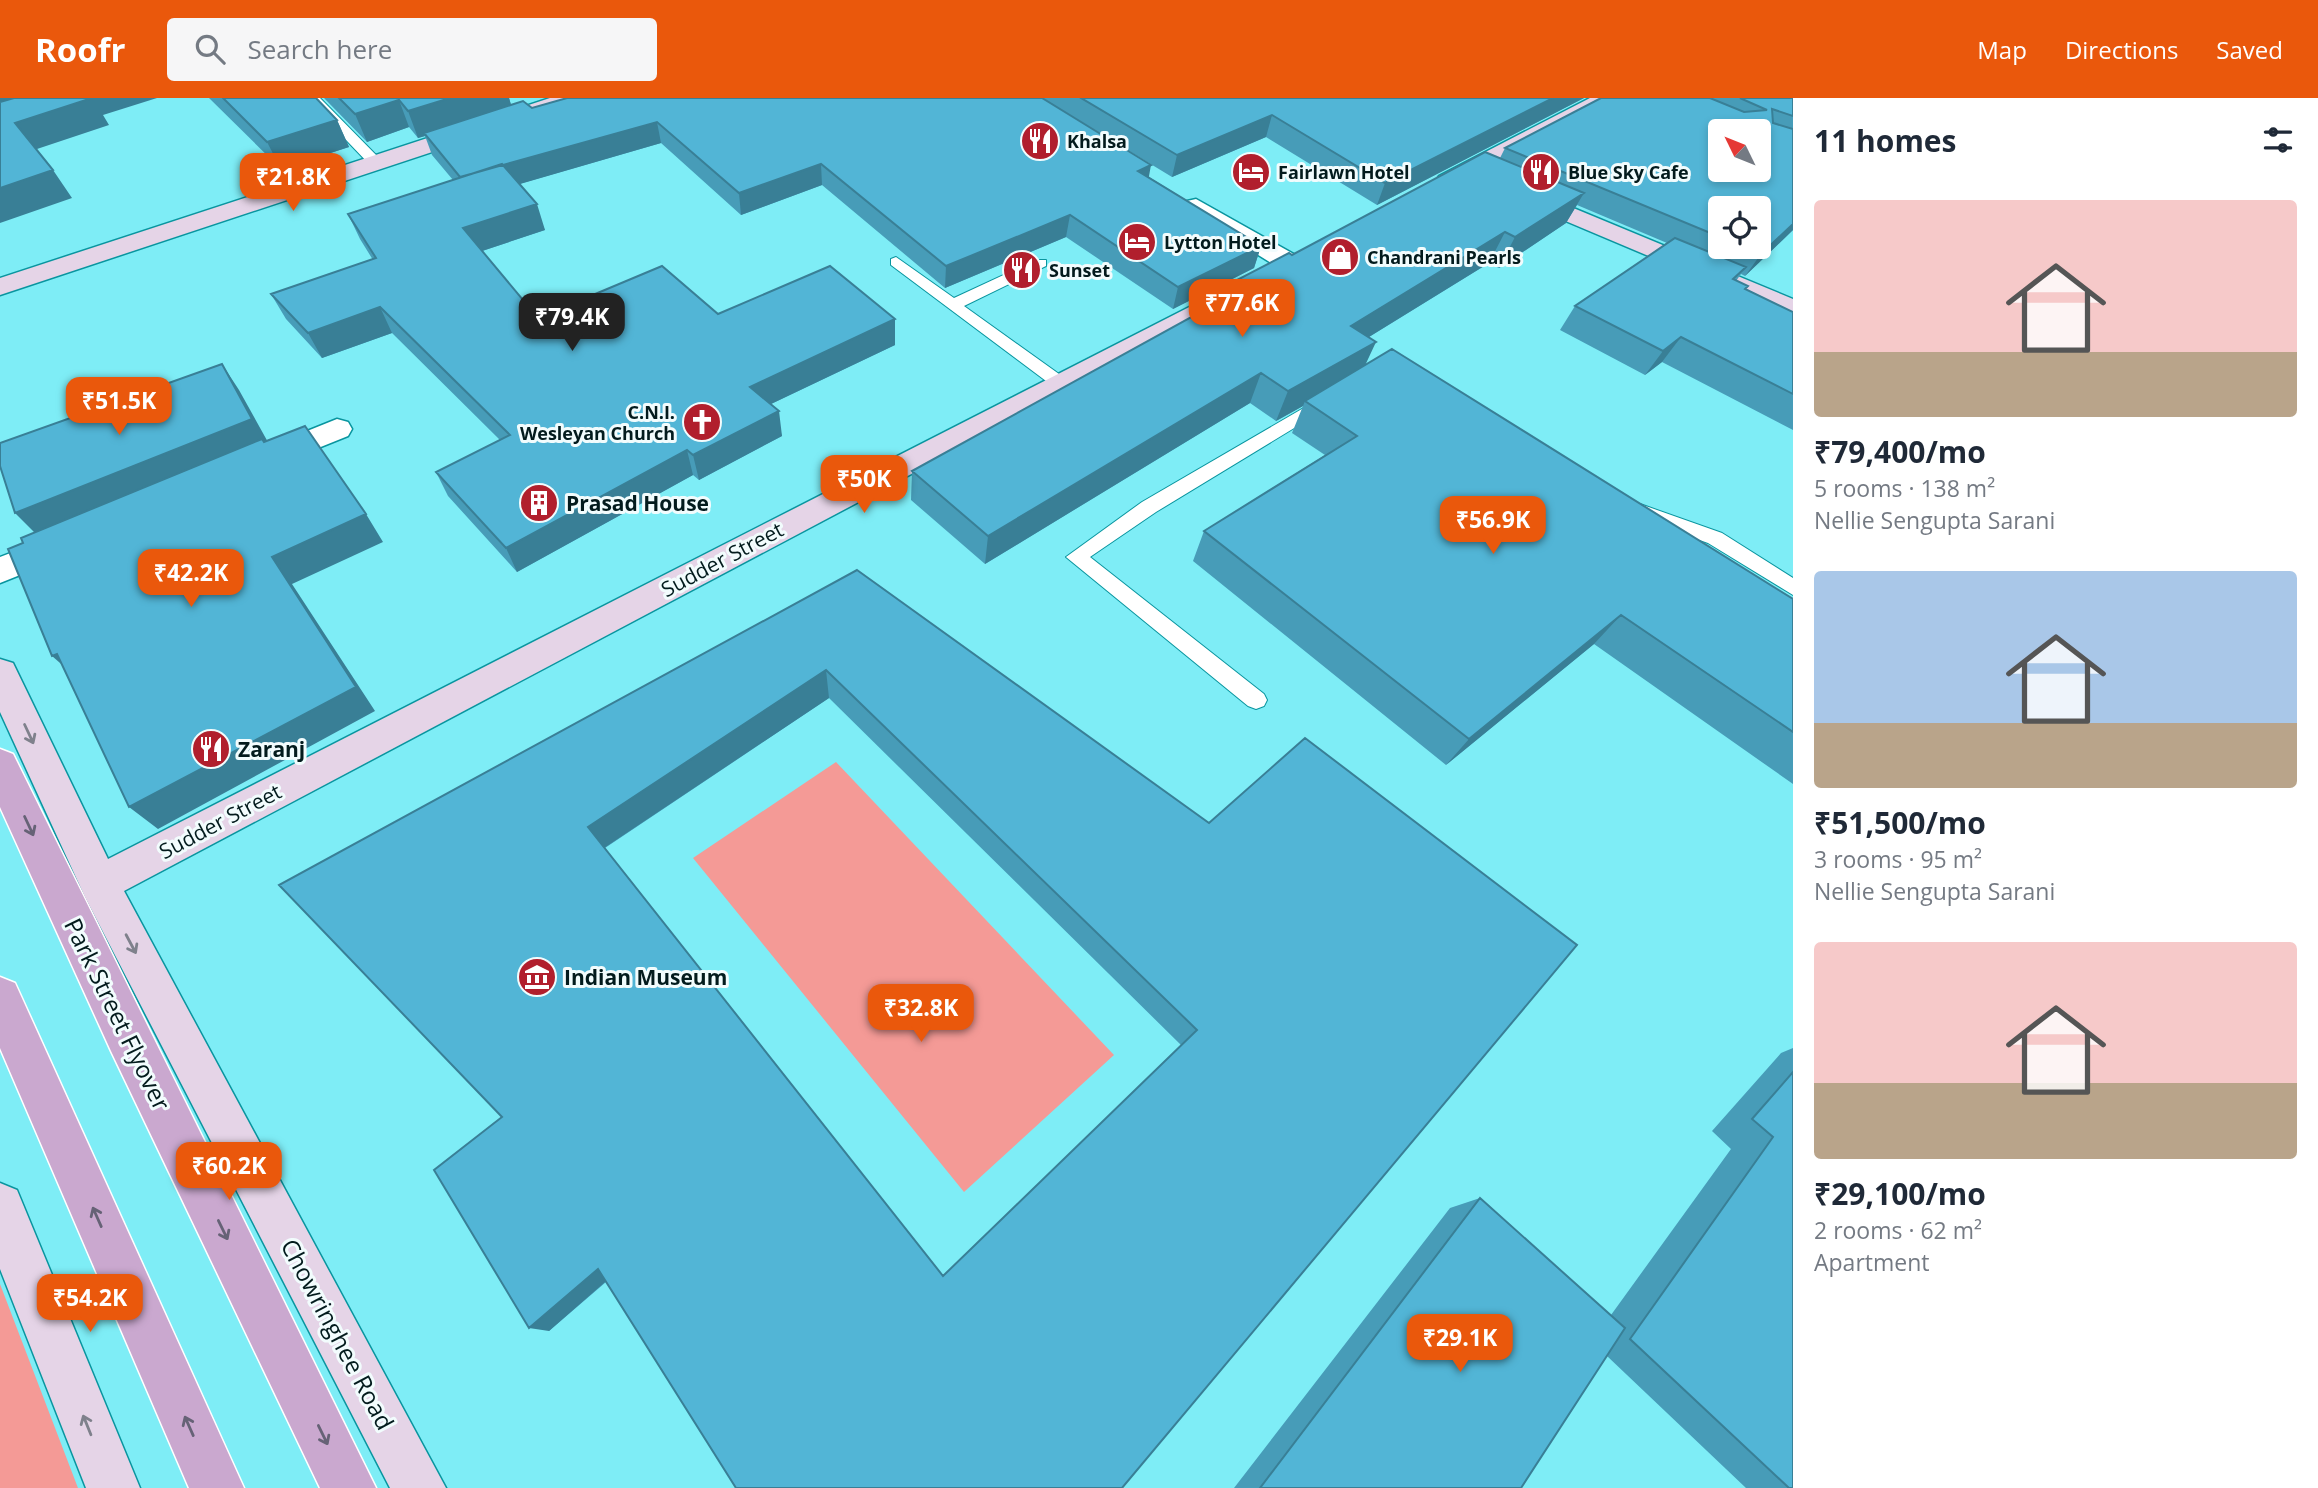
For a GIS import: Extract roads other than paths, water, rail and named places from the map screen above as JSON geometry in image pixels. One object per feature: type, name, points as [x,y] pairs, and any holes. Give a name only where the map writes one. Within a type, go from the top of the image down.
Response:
[{"type":"main road","name":"Park Street Flyover","points":[[0,765],[127,1036],[349,1488]]},
{"type":"main road","points":[[0,998],[217,1488]]},
{"type":"street","points":[[0,287],[572,98]]},
{"type":"street","points":[[1420,195],[1489,179],[1605,98]]},
{"type":"street","points":[[1489,179],[1793,309]]},
{"type":"street","name":"Sudder Street","points":[[99,884],[1301,257],[1175,194]]},
{"type":"street","points":[[237,471],[337,429]]},
{"type":"street","points":[[0,571],[88,534]]},
{"type":"street","name":"Chowringhee Road","points":[[0,673],[99,884],[419,1488]]},
{"type":"street","points":[[0,1207],[113,1488]]},
{"type":"lane","points":[[313,98],[375,162]]},
{"type":"lane","points":[[896,262],[1060,383]]},
{"type":"lane","points":[[953,305],[1041,263]]},
{"type":"lane","points":[[1256,700],[1076,557],[1149,507],[1344,390]]},
{"type":"lane","points":[[1624,505],[1715,538],[1793,588]]},
{"type":"place","name":"Khalsa","points":[[1040,141]]},
{"type":"place","name":"Fairlawn Hotel","points":[[1251,172]]},
{"type":"place","name":"Blue Sky Cafe","points":[[1541,172]]},
{"type":"place","name":"Lytton Hotel","points":[[1137,242]]},
{"type":"place","name":"Chandrani Pearls","points":[[1340,257]]},
{"type":"place","name":"Sunset","points":[[1022,270]]},
{"type":"place","name":"C.N.I. Wesleyan Church","points":[[702,422]]},
{"type":"place","name":"Prasad House","points":[[539,503]]},
{"type":"place","name":"Zaranj","points":[[211,749]]},
{"type":"place","name":"Indian Museum","points":[[537,977]]}]
